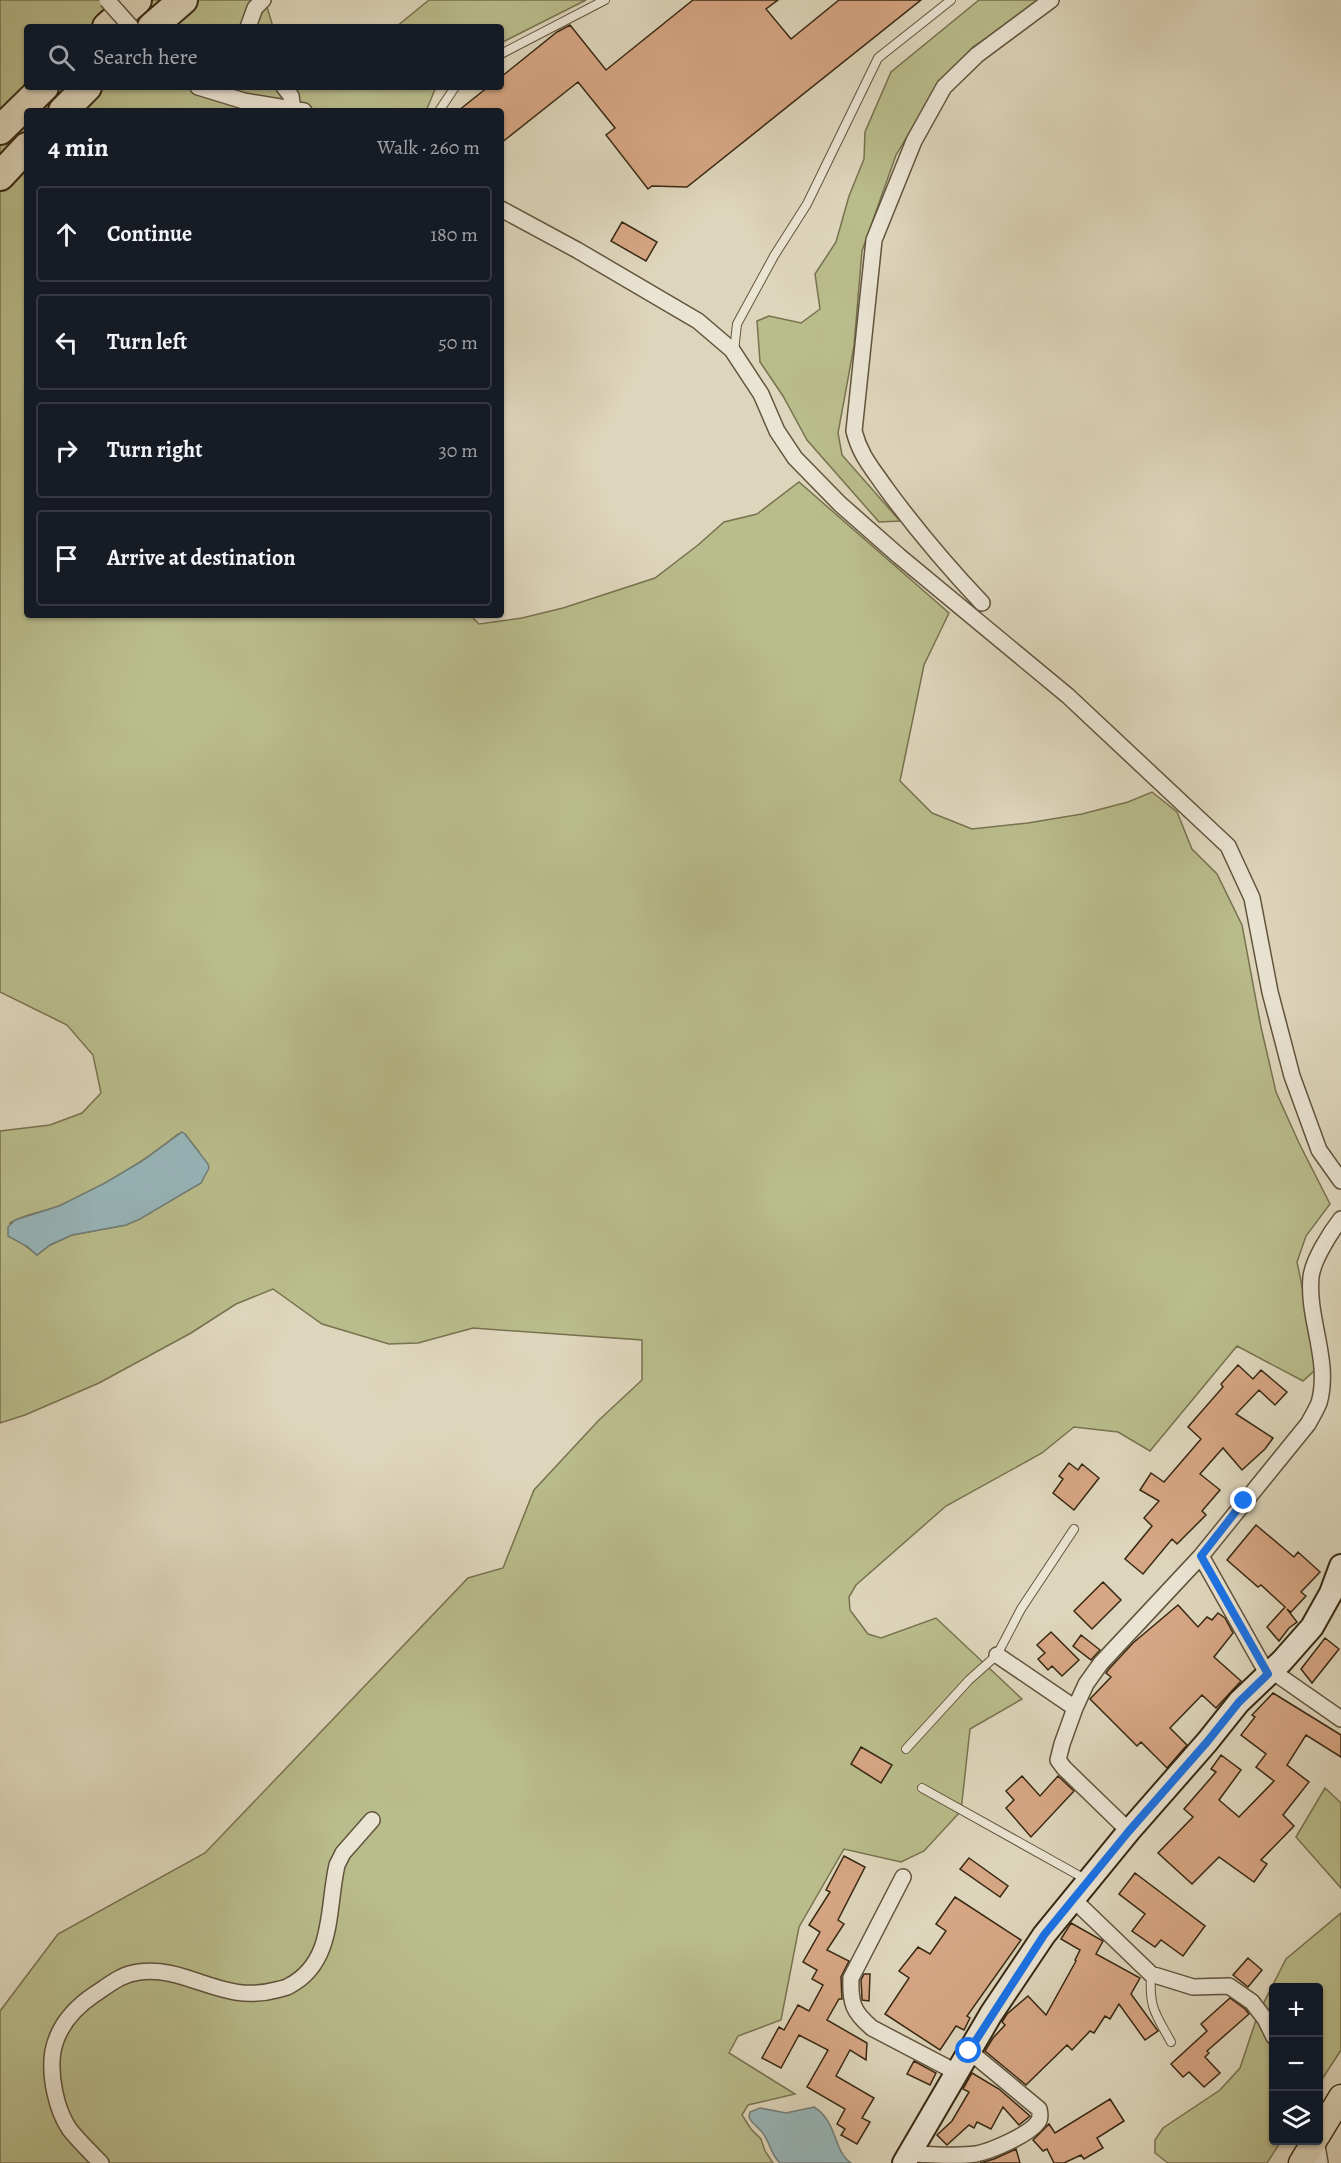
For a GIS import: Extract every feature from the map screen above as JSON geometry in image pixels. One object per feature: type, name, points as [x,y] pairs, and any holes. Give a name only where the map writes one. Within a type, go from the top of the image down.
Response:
[{"type":"highway","points":[[110,24],[137,0]]},
{"type":"highway","points":[[155,24],[183,0]]},
{"type":"highway","points":[[0,130],[41,90]]},
{"type":"highway","points":[[66,108],[84,90]]},
{"type":"highway","points":[[0,176],[24,150]]},
{"type":"main road","points":[[1323,2127],[1341,2097]]},
{"type":"main road","points":[[1301,2163],[1313,2145]]},
{"type":"street","points":[[107,0],[128,24]]},
{"type":"street","points":[[249,24],[255,8],[263,0]]},
{"type":"street","points":[[982,603],[944,563],[905,515],[858,448],[854,431],[874,240],[914,141],[944,87],[977,55],[1051,0]]},
{"type":"street","points":[[208,90],[244,101],[286,108]]},
{"type":"street","points":[[286,90],[297,108]]},
{"type":"street","points":[[504,211],[577,250],[698,321],[734,354],[761,394],[777,430],[795,458],[833,496],[907,563],[1068,696],[1228,846],[1252,898],[1269,992],[1292,1076],[1319,1150],[1341,1181]]},
{"type":"street","points":[[1129,1831],[1058,1761],[1062,1744],[1086,1684],[1101,1663],[1201,1556],[1308,1424],[1319,1402],[1322,1376],[1312,1307],[1311,1276],[1321,1250],[1341,1219]]},
{"type":"street","points":[[1201,1556],[1270,1672],[1341,1719]]},
{"type":"street","points":[[907,2158],[956,2072],[1044,1935],[1239,1702],[1312,1627],[1331,1593],[1341,1566]]},
{"type":"street","points":[[997,1655],[1076,1708]]},
{"type":"street","points":[[101,2163],[69,2128],[53,2086],[51,2063],[55,2042],[69,2016],[82,2003],[116,1979],[138,1972],[160,1971],[235,1993],[251,1995],[289,1986],[307,1974],[323,1948],[337,1865],[343,1853],[372,1820]]},
{"type":"street","points":[[903,1877],[851,1978],[850,1994],[860,2018],[872,2028],[956,2072]]},
{"type":"street","points":[[1073,1899],[1151,1974],[1193,1987],[1229,1986],[1251,2002],[1269,2027]]},
{"type":"street","points":[[907,2158],[978,2153],[995,2148],[1026,2133],[1038,2122],[1039,2109],[969,2051]]},
{"type":"street","points":[[1317,2145],[1320,2163]]},
{"type":"lane","points":[[504,52],[605,0]]},
{"type":"lane","points":[[734,354],[737,324],[774,256],[807,204],[878,58],[951,0]]},
{"type":"lane","points":[[441,108],[453,90]]},
{"type":"lane","points":[[906,1749],[969,1680],[997,1655],[1021,1609],[1074,1529]]},
{"type":"lane","points":[[922,1788],[1088,1881]]},
{"type":"lane","points":[[1151,1974],[1152,2007],[1171,2042]]},
{"type":"green space","points":[[0,0],[265,0],[272,24],[24,24],[24,90],[435,90],[427,108],[24,108],[24,618],[473,618],[479,624],[522,618],[563,608],[655,578],[724,522],[757,514],[799,482],[949,613],[924,665],[900,781],[932,813],[972,829],[1082,814],[1128,802],[1152,792],[1177,812],[1192,849],[1217,874],[1242,925],[1276,1092],[1330,1204],[1306,1236],[1297,1262],[1317,1357],[1314,1371],[1303,1381],[1237,1346],[1150,1451],[1118,1432],[1074,1427],[1042,1453],[946,1506],[856,1585],[849,1597],[850,1610],[868,1634],[881,1638],[936,1618],[1022,1699],[970,1729],[961,1811],[924,1851],[901,1862],[844,1849],[799,1927],[781,2020],[738,2036],[729,2053],[795,2094],[748,2105],[742,2115],[761,2139],[773,2163],[0,2163],[0,2011],[58,1934],[205,1853],[468,1578],[503,1568],[534,1490],[599,1420],[642,1380],[642,1340],[473,1328],[418,1343],[389,1344],[322,1324],[273,1289],[236,1304],[191,1333],[99,1383],[25,1415],[0,1423],[0,1131],[50,1125],[82,1113],[101,1093],[93,1055],[67,1025],[0,992]],"holes":[[[178,1134],[185,1134],[199,1152],[201,1183],[126,1225],[72,1235],[50,1245],[37,1255],[22,1243],[10,1223],[59,1206],[89,1192],[136,1164]]]},
{"type":"green space","points":[[429,0],[586,0],[504,41],[504,24],[400,24]]},
{"type":"green space","points":[[979,0],[1042,0],[973,47],[939,83],[896,155],[862,251],[854,346],[838,433],[842,455],[900,521],[879,522],[807,440],[783,396],[760,362],[757,321],[769,316],[801,323],[820,309],[815,274],[836,242],[849,196],[864,159],[865,132],[891,72]]},
{"type":"green space","points":[[1325,1788],[1341,1803],[1341,1888],[1296,1837]]},
{"type":"green space","points":[[1341,1913],[1341,2050],[1323,2078],[1323,1983],[1274,1983],[1286,1959]]},
{"type":"green space","points":[[1269,1992],[1269,2145],[1278,2145],[1267,2163],[1168,2163],[1155,2153],[1155,2140],[1163,2128],[1220,2090],[1240,2068],[1258,2014]]},
{"type":"water","points":[[182,1132],[208,1164],[209,1168],[201,1183],[140,1219],[126,1225],[72,1235],[50,1245],[37,1255],[8,1236],[8,1227],[15,1220],[59,1206],[105,1183],[142,1161]]},
{"type":"water","points":[[814,2107],[827,2120],[841,2151],[851,2163],[780,2163],[765,2136],[749,2117],[750,2112],[760,2108],[786,2113]]},
{"type":"building","points":[[693,0],[778,0],[766,9],[791,39],[839,0],[921,0],[687,187],[652,186],[648,189],[606,135],[615,128],[578,82],[504,141],[504,108],[462,108],[484,90],[504,90],[504,75],[557,32],[570,25],[606,70]]},
{"type":"building","points":[[622,222],[657,242],[646,261],[611,241]]},
{"type":"building","points":[[1238,1365],[1253,1379],[1261,1370],[1287,1392],[1275,1405],[1259,1390],[1236,1414],[1273,1438],[1265,1449],[1242,1470],[1223,1448],[1200,1474],[1220,1490],[1202,1511],[1206,1515],[1177,1544],[1172,1539],[1143,1574],[1125,1559],[1152,1526],[1144,1518],[1159,1501],[1140,1490],[1151,1473],[1164,1482],[1201,1439],[1188,1427],[1223,1387],[1221,1384]]},
{"type":"building","points":[[1069,1463],[1078,1470],[1082,1464],[1099,1478],[1074,1510],[1053,1493],[1063,1479],[1059,1476]]},
{"type":"building","points":[[1256,1525],[1294,1557],[1298,1552],[1320,1572],[1301,1592],[1306,1596],[1291,1612],[1287,1609],[1297,1622],[1279,1641],[1267,1627],[1285,1607],[1261,1585],[1258,1587],[1227,1560]]},
{"type":"building","points":[[1103,1582],[1121,1600],[1092,1629],[1074,1611]]},
{"type":"building","points":[[1178,1605],[1198,1627],[1207,1617],[1212,1620],[1218,1613],[1225,1618],[1233,1633],[1214,1657],[1241,1681],[1216,1708],[1202,1695],[1170,1728],[1187,1745],[1167,1768],[1141,1742],[1137,1746],[1090,1699],[1111,1677],[1106,1673],[1133,1643]]},
{"type":"building","points":[[1051,1632],[1079,1660],[1062,1676],[1052,1666],[1048,1670],[1038,1659],[1045,1653],[1037,1645]]},
{"type":"building","points":[[1081,1635],[1100,1650],[1091,1660],[1073,1646]]},
{"type":"building","points":[[1325,1638],[1339,1649],[1312,1683],[1301,1669]]},
{"type":"building","points":[[1273,1693],[1341,1735],[1341,1757],[1306,1735],[1287,1765],[1309,1782],[1283,1815],[1294,1826],[1261,1860],[1267,1864],[1254,1882],[1219,1857],[1192,1884],[1158,1853],[1193,1817],[1184,1809],[1216,1772],[1211,1769],[1221,1755],[1241,1770],[1219,1800],[1239,1817],[1274,1781],[1256,1767],[1266,1754],[1241,1735],[1255,1717],[1252,1715]]},
{"type":"building","points":[[861,1747],[892,1765],[881,1783],[851,1764]]},
{"type":"building","points":[[1022,1776],[1040,1796],[1058,1776],[1074,1791],[1031,1837],[1006,1808],[1014,1800],[1006,1791]]},
{"type":"building","points":[[844,1856],[865,1867],[838,1920],[844,1924],[827,1950],[849,1961],[841,1977],[842,1999],[839,1999],[827,2020],[867,2043],[866,2060],[850,2050],[836,2076],[874,2098],[862,2118],[870,2122],[857,2144],[841,2135],[845,2129],[837,2124],[845,2109],[807,2087],[828,2050],[799,2035],[781,2068],[762,2058],[779,2027],[784,2030],[798,2005],[809,2011],[823,1985],[812,1979],[817,1970],[803,1962],[820,1932],[809,1925],[830,1892],[826,1890]]},
{"type":"building","points":[[969,1858],[1008,1886],[1000,1897],[960,1869]]},
{"type":"building","points":[[1135,1873],[1205,1926],[1183,1956],[1161,1940],[1155,1947],[1132,1931],[1145,1914],[1119,1894]]},
{"type":"building","points":[[955,1897],[1021,1940],[967,2016],[970,2018],[964,2030],[956,2026],[940,2050],[885,2014],[909,1978],[899,1971],[918,1947],[930,1954],[946,1931],[936,1924]]},
{"type":"building","points":[[1071,1923],[1103,1941],[1096,1954],[1140,1978],[1131,1994],[1158,2031],[1145,2040],[1119,2004],[1110,2019],[1105,2016],[1094,2033],[1090,2031],[1072,2050],[1067,2045],[1026,2085],[985,2051],[1005,2025],[1002,2022],[1007,2014],[1028,1996],[1046,2015],[1080,1950],[1061,1939]]},
{"type":"building","points":[[1248,1958],[1262,1970],[1248,1987],[1233,1975]]},
{"type":"building","points":[[864,1974],[870,1974],[869,2001],[862,2000],[861,1980]]},
{"type":"building","points":[[1230,1998],[1249,2014],[1207,2051],[1209,2053],[1205,2057],[1220,2073],[1204,2087],[1189,2072],[1183,2077],[1171,2064],[1207,2031],[1201,2024]]},
{"type":"building","points":[[914,2061],[936,2073],[930,2085],[907,2074]]},
{"type":"building","points":[[972,2073],[999,2089],[1030,2116],[1019,2125],[1003,2107],[991,2129],[977,2122],[974,2128],[969,2125],[947,2145],[937,2135],[952,2121],[969,2092],[963,2089]]},
{"type":"building","points":[[1110,2099],[1124,2121],[1097,2138],[1103,2148],[1084,2159],[1081,2155],[1064,2163],[1054,2163],[1047,2149],[1043,2151],[1033,2140],[1049,2124],[1055,2133]]},
{"type":"building","points":[[1016,2149],[1020,2163],[980,2163],[994,2159]]},
{"type":"route","points":[[969,2051],[1044,1935],[1239,1702],[1268,1674],[1201,1556],[1244,1501]]}]
